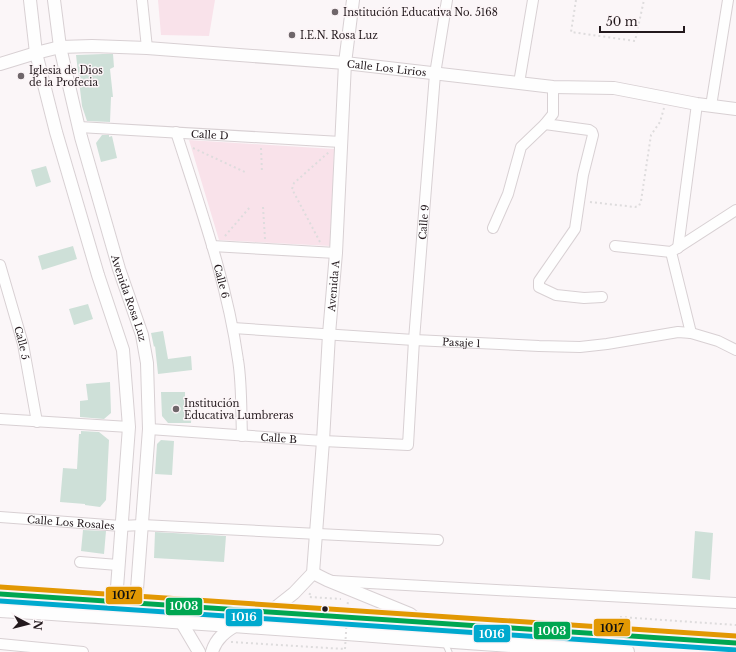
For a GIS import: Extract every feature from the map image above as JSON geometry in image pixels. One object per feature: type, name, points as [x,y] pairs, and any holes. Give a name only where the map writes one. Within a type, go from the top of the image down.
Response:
[{"type":"highway","points":[[0,594],[736,643]]},
{"type":"highway","points":[[0,609],[238,624],[447,646],[626,652]]},
{"type":"street","points":[[30,0],[36,53],[67,170],[98,275],[123,350],[129,428],[116,601]]},
{"type":"street","name":"Avenida Rosa Luz","points":[[54,0],[60,48],[79,127],[119,269],[142,335],[147,363],[149,429],[136,602]]},
{"type":"street","points":[[142,0],[147,48]]},
{"type":"street","name":"Avenida A","points":[[313,573],[329,334],[331,252],[341,142],[345,63],[353,0]]},
{"type":"street","name":"Calle 9","points":[[408,445],[414,340],[435,74],[447,0]]},
{"type":"street","points":[[519,83],[534,0]]},
{"type":"street","points":[[711,106],[728,0]]},
{"type":"street","name":"Calle Los Lirios","points":[[0,64],[36,53],[60,48],[92,46],[147,48],[345,63],[553,87],[614,88],[697,104],[736,109]]},
{"type":"street","points":[[493,228],[508,194],[521,148],[553,114],[553,87]]},
{"type":"street","points":[[697,104],[674,250],[691,332],[718,341],[736,350]]},
{"type":"street","points":[[545,124],[589,130],[593,135],[583,175],[574,228],[538,284],[539,287],[556,295],[584,298],[602,297]]},
{"type":"street","name":"Calle D","points":[[79,127],[177,136],[260,137],[341,142]]},
{"type":"street","name":"Calle 6","points":[[177,136],[214,246],[233,328],[239,362],[242,436]]},
{"type":"street","points":[[615,246],[674,250],[736,210]]},
{"type":"street","points":[[214,246],[331,252]]},
{"type":"street","name":"Calle 5","points":[[0,265],[22,344],[37,422]]},
{"type":"street","name":"Pasaje 1","points":[[233,328],[414,340],[580,347],[678,332],[691,332]]},
{"type":"street","points":[[0,419],[129,428]]},
{"type":"street","name":"Calle B","points":[[149,429],[242,436],[408,445]]},
{"type":"street","name":"Calle Los Rosales","points":[[0,517],[121,526],[142,525],[438,540]]},
{"type":"street","points":[[80,562],[118,565]]},
{"type":"street","points":[[270,612],[294,593],[313,573],[326,580],[410,614],[420,622]]},
{"type":"street","points":[[326,580],[736,603]]},
{"type":"street","points":[[180,620],[199,652]]},
{"type":"street","points":[[212,652],[217,640],[238,624]]},
{"type":"street","points":[[0,644],[21,649],[83,652]]},
{"type":"path","points":[[576,0],[571,32],[635,41],[644,0]]},
{"type":"path","points":[[579,200],[635,207],[639,206],[651,135],[660,122],[668,98]]},
{"type":"path","points":[[177,136],[247,173]]},
{"type":"path","points":[[260,137],[262,173]]},
{"type":"path","points":[[331,252],[292,190],[294,183],[341,142]]},
{"type":"path","points":[[214,246],[250,207]]},
{"type":"path","points":[[263,207],[266,249]]},
{"type":"path","points":[[309,597],[331,598]]},
{"type":"path","points":[[228,642],[344,649],[348,599]]},
{"type":"path","points":[[620,617],[736,625]]},
{"type":"shaded area","points":[[158,0],[215,0],[209,36],[161,35]]},
{"type":"shaded area","points":[[189,140],[334,149],[331,246],[219,240]]},
{"type":"building","points":[[113,54],[114,67],[110,69],[113,97],[111,97],[110,122],[87,121],[82,106],[76,55]]},
{"type":"building","points":[[102,135],[109,135],[109,137],[112,136],[117,158],[101,162],[96,143]]},
{"type":"building","points":[[46,166],[51,182],[36,187],[31,170]]},
{"type":"building","points":[[73,246],[77,259],[42,270],[38,256]]},
{"type":"building","points":[[88,304],[93,319],[74,325],[69,309]]},
{"type":"building","points":[[163,331],[168,359],[191,356],[192,370],[158,374],[155,346],[154,347],[151,333]]},
{"type":"building","points":[[110,382],[111,413],[104,419],[80,417],[80,401],[88,400],[86,384]]},
{"type":"building","name":"Institución Educativa Lumbreras","points":[[161,392],[185,392],[185,402],[192,402],[191,423],[168,423],[162,416]]},
{"type":"building","points":[[81,431],[99,432],[109,440],[106,500],[100,507],[60,502],[63,468],[77,469],[79,434],[81,434]]},
{"type":"building","points":[[161,440],[174,441],[172,475],[155,474],[157,444]]},
{"type":"building","points":[[83,530],[106,531],[104,554],[81,551]]},
{"type":"building","points":[[695,531],[713,533],[710,580],[692,578]]},
{"type":"building","points":[[155,532],[226,536],[224,562],[154,558]]},
{"type":"transit line","name":"1017","points":[[0,587],[736,636]]},
{"type":"transit line","name":"1003","points":[[0,594],[736,643]]},
{"type":"transit line","name":"1016","points":[[0,601],[736,650]]},
{"type":"place","name":"Institución Educativa No. 5168","points":[[335,12]]},
{"type":"place","name":"I.E.N. Rosa Luz","points":[[292,35]]},
{"type":"place","name":"Iglesia de Dios de la Profecia","points":[[21,76]]},
{"type":"place","name":"Institución Educativa Lumbreras","points":[[176,409]]}]
